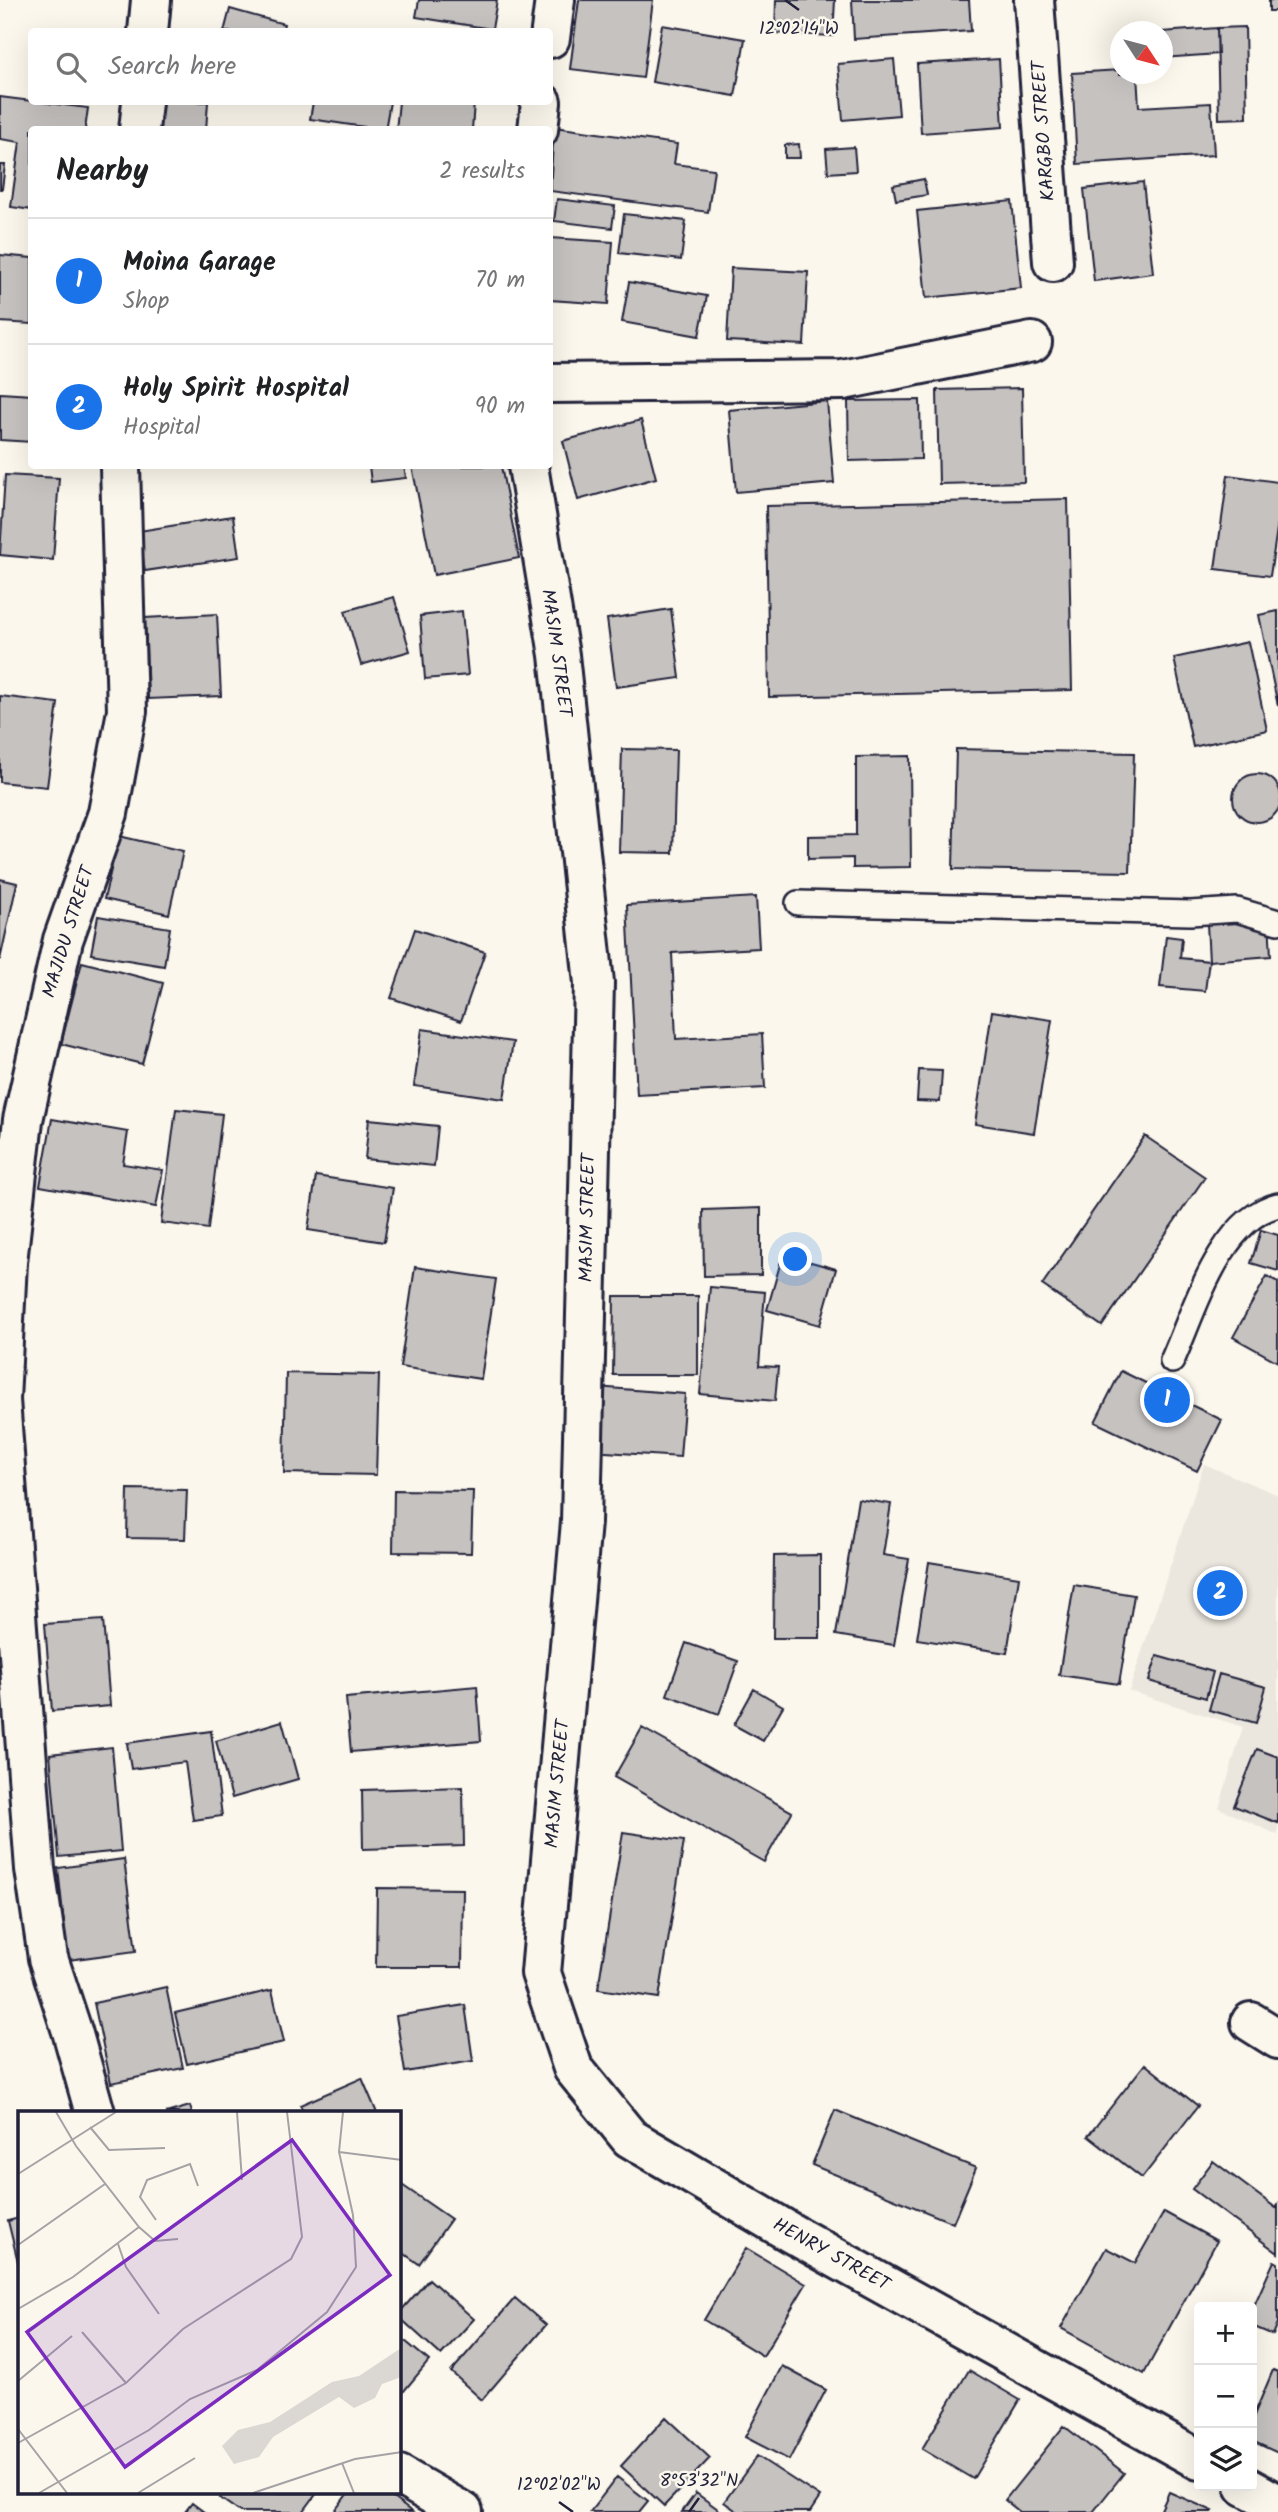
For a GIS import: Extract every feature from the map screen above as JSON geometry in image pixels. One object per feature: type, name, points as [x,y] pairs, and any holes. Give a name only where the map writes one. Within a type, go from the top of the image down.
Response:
[{"type":"street","points":[[148,28],[151,0]]},
{"type":"street","points":[[551,28],[555,0]]},
{"type":"street","name":"KARGBO STREET","points":[[1034,0],[1053,262]]},
{"type":"street","points":[[139,126],[142,105]]},
{"type":"street","points":[[538,126],[541,105]]},
{"type":"street","points":[[553,383],[843,380],[1032,342]]},
{"type":"street","name":"MAJIDU STREET","points":[[94,2111],[48,1958],[35,1869],[0,1400],[7,1262],[23,1120],[63,940],[108,813],[127,710],[120,469]]},
{"type":"street","name":"MASIM STREET","points":[[528,469],[559,655],[594,983],[581,1522],[541,1973]]},
{"type":"street","name":"HENRY STREET","points":[[541,1973],[573,2068],[630,2138],[791,2233],[1194,2457]]},
{"type":"street","points":[[401,2476],[463,2512]]},
{"type":"street","points":[[1254,2491],[1278,2504]]},
{"type":"lane","points":[[798,903],[1190,913],[1237,910],[1278,922]]},
{"type":"lane","points":[[1172,1361],[1228,1240],[1266,1208],[1278,1205]]},
{"type":"shaded area","points":[[1204,1464],[1278,1495],[1278,1835],[1219,1808],[1243,1727],[1129,1691]]},
{"type":"building","points":[[419,0],[497,0],[492,28],[416,17]]},
{"type":"building","points":[[579,0],[653,0],[643,78],[570,69]]},
{"type":"building","points":[[776,0],[835,0],[833,36],[775,33]]},
{"type":"building","points":[[852,0],[969,0],[971,31],[854,39]]},
{"type":"building","points":[[1269,0],[1278,0],[1278,11],[1269,11]]},
{"type":"building","points":[[230,9],[284,24],[283,28],[225,28]]},
{"type":"building","points":[[662,25],[745,39],[735,96],[652,82]]},
{"type":"building","points":[[1245,27],[1247,118],[1219,119],[1217,28]]},
{"type":"building","points":[[1217,28],[1218,54],[1173,57],[1173,31]]},
{"type":"building","points":[[894,59],[899,115],[843,120],[838,64]]},
{"type":"building","points":[[999,59],[1003,127],[921,133],[917,64]]},
{"type":"building","points":[[1110,71],[1110,84],[1138,84],[1139,107],[1211,103],[1214,155],[1077,164],[1072,73]]},
{"type":"building","points":[[0,97],[28,100],[28,105],[88,108],[86,126],[28,126],[28,209],[11,207],[20,142],[0,139]]},
{"type":"building","points":[[153,105],[208,105],[206,126],[152,126]]},
{"type":"building","points":[[312,105],[389,105],[386,126],[358,126],[310,119]]},
{"type":"building","points":[[399,105],[474,105],[472,126],[396,126]]},
{"type":"building","points":[[554,127],[677,144],[674,164],[714,169],[708,212],[553,191]]},
{"type":"building","points":[[799,144],[800,158],[785,158],[785,145]]},
{"type":"building","points":[[854,147],[856,171],[828,173],[826,149]]},
{"type":"building","points":[[0,165],[5,165],[2,189],[0,189]]},
{"type":"building","points":[[924,179],[927,195],[896,200],[893,185]]},
{"type":"building","points":[[1143,182],[1153,273],[1094,281],[1084,189]]},
{"type":"building","points":[[557,199],[615,206],[612,228],[554,221]]},
{"type":"building","points":[[1012,201],[1021,288],[926,298],[917,211]]},
{"type":"building","points":[[624,214],[686,221],[681,260],[619,253]]},
{"type":"building","points":[[553,238],[613,242],[608,304],[553,300]]},
{"type":"building","points":[[0,255],[28,258],[28,324],[0,322]]},
{"type":"building","points":[[731,268],[808,272],[804,345],[727,341]]},
{"type":"building","points":[[629,282],[707,296],[699,336],[622,322]]},
{"type":"building","points":[[1022,388],[1024,482],[939,484],[937,390]]},
{"type":"building","points":[[0,393],[28,395],[28,442],[0,440]]},
{"type":"building","points":[[920,400],[921,459],[849,461],[848,401]]},
{"type":"building","points":[[827,401],[834,483],[736,492],[729,410]]},
{"type":"building","points":[[641,420],[656,478],[578,500],[563,441]]},
{"type":"building","points":[[369,469],[404,469],[406,478],[371,482]]},
{"type":"building","points":[[413,469],[502,469],[519,558],[434,575]]},
{"type":"building","points":[[5,475],[59,478],[53,560],[0,555]]},
{"type":"building","points":[[1228,475],[1278,482],[1278,522],[1270,576],[1215,569]]},
{"type":"building","points":[[1068,499],[1072,690],[769,697],[766,506]]},
{"type":"building","points":[[233,516],[239,557],[145,571],[139,531]]},
{"type":"building","points":[[394,597],[410,651],[361,665],[345,611]]},
{"type":"building","points":[[671,609],[680,678],[616,687],[607,619]]},
{"type":"building","points":[[462,611],[468,675],[425,679],[420,616]]},
{"type":"building","points":[[1278,611],[1278,706],[1259,615]]},
{"type":"building","points":[[217,614],[221,696],[148,699],[145,618]]},
{"type":"building","points":[[1248,642],[1267,730],[1193,747],[1174,658]]},
{"type":"building","points":[[0,696],[58,703],[47,787],[0,782]]},
{"type":"building","points":[[622,749],[676,750],[673,853],[619,852]]},
{"type":"building","points":[[956,749],[1134,753],[1130,872],[953,869]]},
{"type":"building","points":[[910,756],[911,867],[853,868],[853,858],[808,859],[808,836],[856,835],[856,757]]},
{"type":"building","points":[[1257,774],[1266,775],[1279,788],[1279,808],[1274,815],[1266,821],[1257,822],[1248,821],[1240,815],[1234,807],[1233,798],[1234,789],[1240,781],[1248,775]]},
{"type":"building","points":[[119,836],[183,851],[169,914],[104,899]]},
{"type":"building","points":[[0,879],[17,883],[0,960]]},
{"type":"building","points":[[756,897],[759,948],[672,953],[676,1039],[762,1034],[765,1088],[637,1095],[627,905]]},
{"type":"building","points":[[98,916],[170,928],[164,966],[91,954]]},
{"type":"building","points":[[1269,920],[1271,956],[1209,961],[1207,924]]},
{"type":"building","points":[[415,929],[485,952],[461,1021],[391,998]]},
{"type":"building","points":[[1166,936],[1182,938],[1180,958],[1209,961],[1205,991],[1160,987]]},
{"type":"building","points":[[82,962],[163,983],[142,1064],[61,1044]]},
{"type":"building","points":[[992,1011],[1052,1020],[1034,1133],[975,1124]]},
{"type":"building","points":[[422,1029],[513,1042],[504,1099],[414,1086]]},
{"type":"building","points":[[919,1070],[942,1071],[940,1102],[917,1101]]},
{"type":"building","points":[[176,1109],[222,1114],[208,1229],[161,1223]]},
{"type":"building","points":[[52,1119],[128,1132],[123,1164],[163,1170],[156,1207],[40,1186]]},
{"type":"building","points":[[369,1119],[438,1126],[434,1166],[365,1159]]},
{"type":"building","points":[[1145,1136],[1205,1177],[1102,1326],[1042,1285]]},
{"type":"building","points":[[316,1176],[393,1188],[384,1242],[308,1230]]},
{"type":"building","points":[[761,1208],[761,1275],[704,1276],[703,1210]]},
{"type":"building","points":[[1261,1230],[1278,1235],[1278,1271],[1251,1263]]},
{"type":"building","points":[[783,1254],[836,1269],[820,1325],[767,1310]]},
{"type":"building","points":[[415,1267],[496,1279],[481,1379],[400,1367]]},
{"type":"building","points":[[1267,1276],[1278,1282],[1278,1362],[1233,1337]]},
{"type":"building","points":[[710,1287],[765,1292],[759,1366],[778,1367],[775,1401],[700,1394]]},
{"type":"building","points":[[614,1296],[698,1296],[698,1375],[613,1375]]},
{"type":"building","points":[[1121,1371],[1222,1420],[1197,1471],[1095,1422]]},
{"type":"building","points":[[286,1373],[379,1375],[376,1475],[284,1473]]},
{"type":"building","points":[[596,1387],[685,1394],[680,1457],[591,1451]]},
{"type":"building","points":[[128,1489],[187,1490],[185,1539],[127,1538]]},
{"type":"building","points":[[394,1490],[473,1491],[471,1553],[393,1552]]},
{"type":"building","points":[[858,1499],[891,1504],[883,1555],[909,1559],[894,1645],[836,1635]]},
{"type":"building","points":[[820,1555],[820,1638],[773,1638],[774,1556]]},
{"type":"building","points":[[929,1562],[1019,1577],[1007,1653],[917,1639]]},
{"type":"building","points":[[1074,1585],[1134,1595],[1119,1684],[1059,1675]]},
{"type":"building","points":[[103,1620],[110,1706],[52,1711],[45,1624]]},
{"type":"building","points":[[686,1643],[738,1661],[719,1714],[667,1695]]},
{"type":"building","points":[[1157,1656],[1213,1672],[1206,1698],[1149,1681]]},
{"type":"building","points":[[1219,1674],[1266,1687],[1256,1723],[1209,1710]]},
{"type":"building","points":[[477,1686],[481,1741],[351,1752],[346,1698]]},
{"type":"building","points":[[754,1689],[783,1706],[763,1741],[734,1725]]},
{"type":"building","points":[[282,1721],[298,1779],[232,1798],[216,1741]]},
{"type":"building","points":[[642,1728],[792,1812],[764,1862],[614,1777]]},
{"type":"building","points":[[211,1731],[222,1816],[193,1820],[185,1762],[131,1769],[127,1743]]},
{"type":"building","points":[[112,1747],[121,1851],[59,1857],[50,1754]]},
{"type":"building","points":[[1257,1749],[1278,1757],[1278,1823],[1234,1806]]},
{"type":"building","points":[[463,1787],[464,1846],[363,1849],[362,1790]]},
{"type":"building","points":[[623,1832],[684,1841],[659,1998],[598,1989]]},
{"type":"building","points":[[124,1859],[136,1951],[68,1960],[58,1868]]},
{"type":"building","points":[[377,1888],[463,1889],[462,1967],[376,1967]]},
{"type":"building","points":[[166,1987],[183,2068],[111,2083],[94,2003]]},
{"type":"building","points":[[272,1990],[284,2042],[187,2064],[175,2013]]},
{"type":"building","points":[[465,2005],[473,2061],[405,2072],[396,2016]]},
{"type":"building","points":[[1145,2064],[1198,2106],[1142,2178],[1088,2136]]},
{"type":"building","points":[[362,2078],[376,2111],[303,2111],[300,2105]]},
{"type":"building","points":[[190,2106],[191,2111],[173,2111]]},
{"type":"building","points":[[835,2110],[976,2168],[953,2223],[812,2165]]},
{"type":"building","points":[[1213,2161],[1276,2208],[1278,2205],[1278,2253],[1192,2189]]},
{"type":"building","points":[[401,2184],[451,2219],[419,2264],[401,2251]]},
{"type":"building","points":[[1164,2212],[1217,2241],[1144,2374],[1061,2328],[1106,2248],[1135,2263]]},
{"type":"building","points":[[18,2218],[18,2262],[8,2221]]},
{"type":"building","points":[[746,2248],[806,2284],[763,2356],[704,2320]]},
{"type":"building","points":[[1274,2261],[1278,2263],[1278,2323],[1273,2335],[1257,2328],[1256,2302]]},
{"type":"building","points":[[429,2279],[474,2319],[441,2355],[401,2319],[401,2311]]},
{"type":"building","points":[[515,2298],[546,2325],[482,2400],[451,2372]]},
{"type":"building","points":[[401,2338],[429,2361],[401,2395]]},
{"type":"building","points":[[782,2366],[826,2390],[789,2460],[745,2437]]},
{"type":"building","points":[[969,2370],[1020,2400],[973,2479],[922,2449]]},
{"type":"building","points":[[1273,2370],[1278,2372],[1278,2453],[1257,2443],[1257,2408]]},
{"type":"building","points":[[666,2417],[710,2458],[664,2506],[621,2466]]},
{"type":"building","points":[[1064,2426],[1124,2473],[1093,2512],[1020,2512],[1005,2500]]},
{"type":"building","points":[[757,2456],[820,2497],[810,2512],[738,2512],[724,2502]]},
{"type":"building","points":[[617,2477],[648,2501],[639,2512],[590,2512]]},
{"type":"building","points":[[1169,2492],[1213,2511],[1160,2512]]},
{"type":"building","points":[[696,2493],[722,2512],[682,2512]]},
{"type":"building","points":[[223,2494],[316,2494],[303,2512],[240,2512],[220,2498]]},
{"type":"building","points":[[347,2494],[387,2494],[412,2512],[334,2512]]},
{"type":"building","points":[[192,2503],[204,2512],[185,2512]]},
{"type":"place","name":"Moina Garage","points":[[1167,1400]]},
{"type":"place","name":"Holy Spirit Hospital","points":[[1220,1593]]}]
